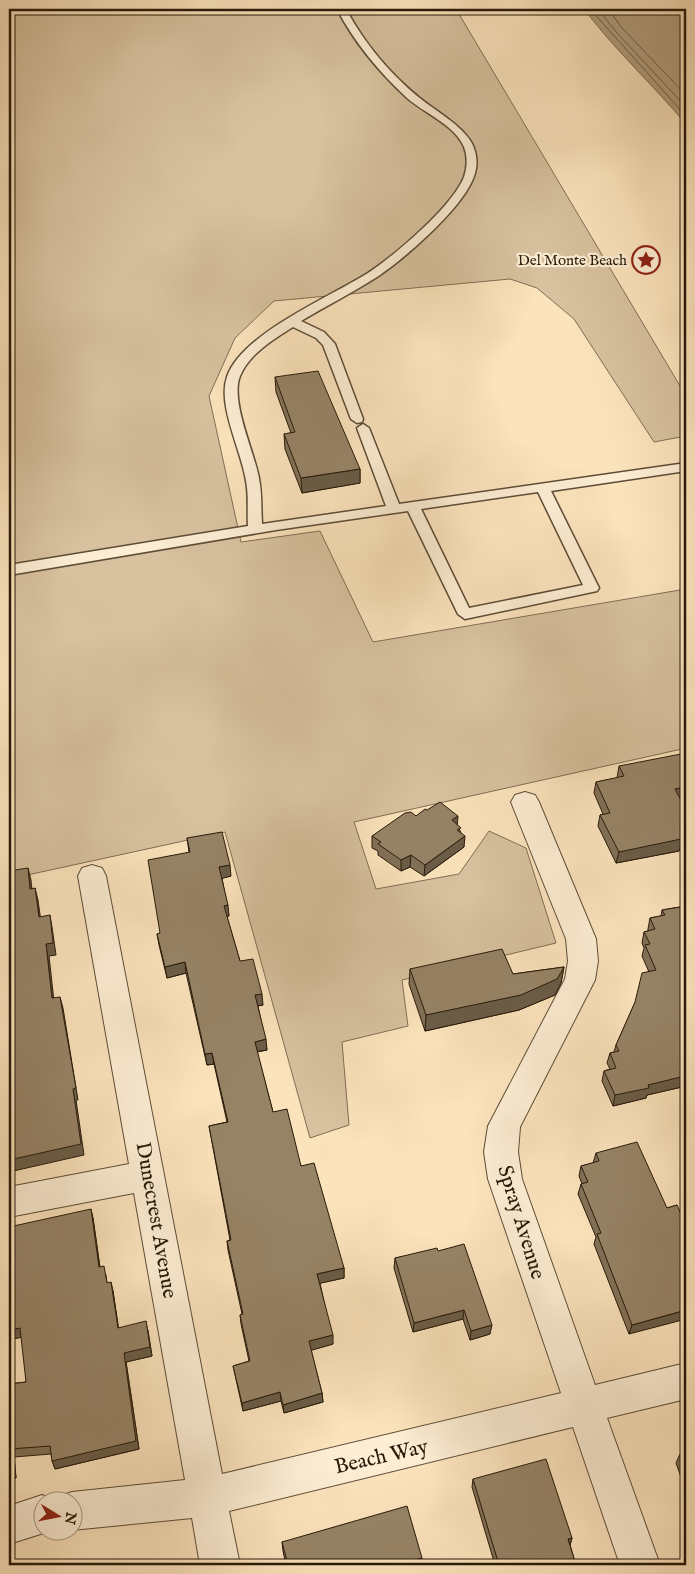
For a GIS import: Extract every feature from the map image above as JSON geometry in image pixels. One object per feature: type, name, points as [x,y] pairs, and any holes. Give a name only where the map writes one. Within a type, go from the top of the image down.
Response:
[{"type":"street","name":"Spray Avenue","points":[[524,802],[581,939],[584,960],[580,980],[504,1126],[501,1152],[505,1178],[640,1565]]},
{"type":"street","name":"Dunecrest Avenue","points":[[92,876],[220,1565]]},
{"type":"street","points":[[9,1202],[149,1175]]},
{"type":"street","name":"Beach Way","points":[[82,1510],[208,1497],[686,1381]]},
{"type":"street","points":[[9,1525],[32,1517]]},
{"type":"lane","points":[[255,529],[254,481],[230,392],[233,377],[244,358],[293,322],[372,275],[409,245],[456,198],[466,183],[471,170],[472,153],[466,141],[448,124],[418,102],[388,74],[362,41],[342,9]]},
{"type":"lane","points":[[293,322],[320,335],[329,344],[394,509]]},
{"type":"lane","points":[[9,570],[255,529],[686,467]]},
{"type":"lane","points":[[412,506],[465,614],[592,588],[542,487]]},
{"type":"shaded area","points":[[9,9],[456,9],[686,396],[686,436],[654,442],[574,319],[537,288],[510,279],[274,301],[235,338],[209,396],[241,542],[320,531],[373,642],[686,589],[686,758],[682,749],[354,822],[376,889],[459,874],[489,831],[526,848],[556,943],[402,980],[408,1026],[342,1042],[349,1125],[310,1138],[225,832],[9,879]]},
{"type":"water","points":[[584,9],[686,9],[686,124],[608,39]]},
{"type":"building","points":[[318,371],[360,469],[301,478],[284,434],[295,432],[275,377]]},
{"type":"building","points":[[681,754],[686,764],[686,787],[675,789],[686,810],[686,828],[681,839],[619,852],[600,815],[610,813],[596,782],[624,776],[619,766]]},
{"type":"building","points":[[440,802],[458,816],[452,820],[461,828],[457,830],[465,836],[425,865],[411,855],[401,860],[378,844],[381,842],[372,836],[405,813],[411,812],[416,816],[425,809],[427,810]]},
{"type":"building","points":[[222,832],[230,865],[219,867],[228,905],[224,906],[240,961],[253,959],[262,994],[255,995],[266,1039],[255,1042],[273,1112],[287,1109],[301,1166],[314,1163],[344,1268],[317,1274],[333,1335],[309,1341],[322,1393],[283,1405],[280,1392],[242,1403],[233,1366],[250,1361],[240,1315],[243,1314],[227,1241],[231,1240],[209,1126],[228,1122],[212,1053],[205,1054],[185,962],[165,967],[157,934],[160,933],[148,860],[190,852],[187,838]]},
{"type":"building","points":[[28,868],[30,889],[35,888],[39,917],[50,915],[53,943],[46,944],[52,998],[60,997],[76,1088],[73,1089],[81,1144],[9,1160],[9,871]]},
{"type":"building","points":[[686,906],[686,1013],[684,1013],[686,1019],[686,1047],[684,1048],[686,1054],[686,1074],[685,1076],[648,1085],[649,1088],[615,1095],[604,1071],[616,1068],[610,1053],[619,1051],[616,1045],[635,1002],[642,973],[656,970],[645,945],[650,944],[644,932],[655,929],[650,918],[665,915],[662,910]]},
{"type":"building","points":[[502,949],[513,974],[564,967],[557,979],[521,995],[426,1015],[410,969]]},
{"type":"building","points":[[637,1142],[667,1208],[677,1205],[686,1225],[686,1310],[632,1325],[597,1234],[601,1233],[581,1184],[588,1182],[581,1166],[599,1161],[596,1153]]},
{"type":"building","points":[[91,1209],[99,1267],[104,1266],[107,1283],[111,1282],[118,1328],[146,1321],[150,1347],[124,1353],[136,1441],[52,1461],[50,1446],[10,1449],[12,1470],[9,1471],[9,1384],[26,1382],[20,1328],[9,1330],[9,1227]]},
{"type":"building","points":[[464,1244],[492,1325],[471,1331],[464,1310],[414,1323],[395,1258],[437,1248],[438,1251]]},
{"type":"building","points":[[686,1452],[686,1471],[680,1454]]},
{"type":"building","points":[[546,1459],[572,1538],[568,1539],[576,1565],[499,1565],[473,1479]]},
{"type":"building","points":[[407,1506],[422,1558],[397,1565],[288,1565],[282,1542]]},
{"type":"place","name":"Del Monte Beach","points":[[646,260]]}]
